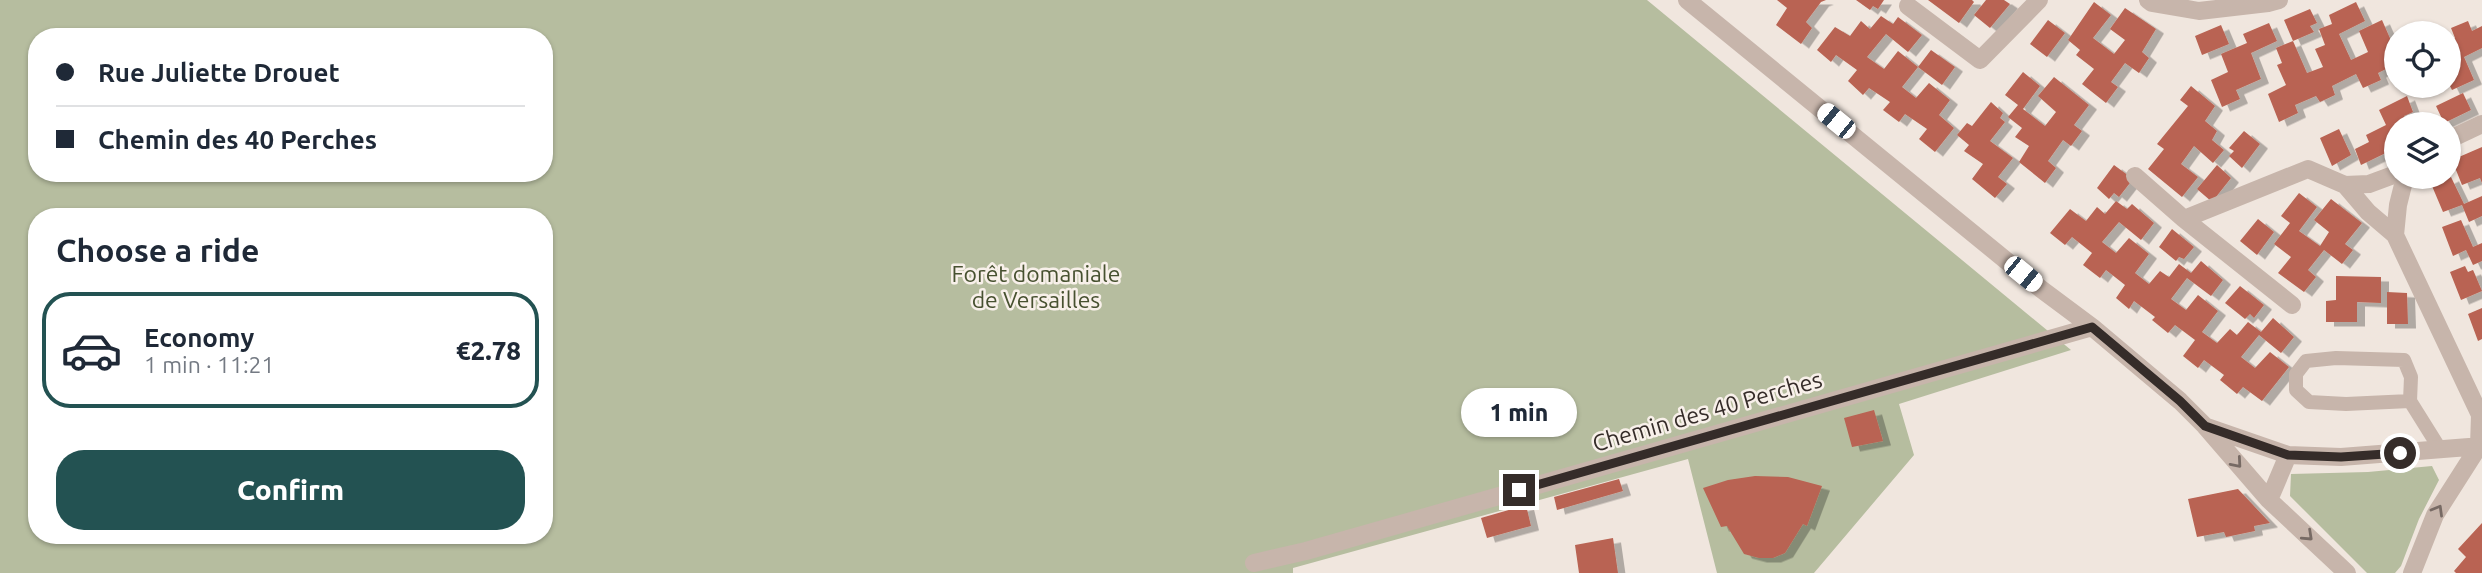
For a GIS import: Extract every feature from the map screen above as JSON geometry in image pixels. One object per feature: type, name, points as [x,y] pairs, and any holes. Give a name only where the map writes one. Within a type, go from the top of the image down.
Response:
[{"type":"street","points":[[1688,0],[2180,401],[2269,500],[2347,573]]},
{"type":"street","points":[[1908,6],[1980,60],[2039,0]]},
{"type":"street","points":[[2148,0],[2199,11],[2279,0]]},
{"type":"street","points":[[2461,133],[2482,124]]},
{"type":"street","points":[[2184,219],[2308,169],[2344,185],[2368,212],[2395,235],[2480,415],[2481,446],[2435,515],[2412,573]]},
{"type":"street","points":[[2135,176],[2184,219],[2292,305]]},
{"type":"street","points":[[2344,185],[2369,184],[2384,178]]},
{"type":"street","points":[[2395,235],[2402,189]]},
{"type":"street","name":"Chemin des 40 Perches","points":[[1254,563],[1306,551],[2092,327]]},
{"type":"street","points":[[2205,426],[2288,455],[2341,457],[2481,446]]},
{"type":"street","points":[[2269,500],[2288,455]]},
{"type":"lane","points":[[2410,401],[2346,404],[2309,402],[2296,390],[2296,374],[2306,361],[2336,358],[2404,360],[2412,377],[2410,401],[2440,449]]},
{"type":"green space","name":"Forêt domaniale de Versailles","points":[[0,0],[1647,0],[2071,350],[1899,404],[1914,455],[1814,573],[1717,573],[1688,459],[1293,568],[1293,573],[0,573]]},
{"type":"green space","points":[[2432,466],[2439,480],[2419,519],[2401,566],[2395,573],[2367,573],[2290,496],[2291,474],[2368,472]]},
{"type":"building","points":[[1777,0],[1826,0],[1821,2],[1806,22],[1812,28],[1801,44],[1776,25],[1787,8]]},
{"type":"building","points":[[1856,0],[1884,0],[1878,9],[1873,6],[1870,10]]},
{"type":"building","points":[[1928,0],[1972,0],[1974,2],[1959,23]]},
{"type":"building","points":[[1986,0],[2004,0],[2010,4],[1990,28],[1974,15]]},
{"type":"building","points":[[2094,2],[2111,15],[2093,38],[2114,54],[2125,40],[2110,29],[2125,8],[2156,29],[2142,52],[2149,58],[2139,73],[2125,63],[2111,82],[2118,87],[2106,103],[2082,84],[2094,69],[2076,55],[2080,50],[2068,40]]},
{"type":"building","points":[[2356,2],[2365,21],[2339,34],[2351,60],[2368,52],[2359,31],[2382,20],[2384,25],[2384,70],[2378,73],[2381,80],[2363,88],[2356,74],[2332,86],[2335,95],[2320,102],[2316,96],[2295,105],[2298,113],[2279,122],[2268,94],[2286,85],[2277,65],[2282,63],[2276,48],[2293,41],[2307,73],[2323,67],[2315,49],[2325,45],[2319,29],[2332,24],[2329,15]]},
{"type":"building","points":[[2310,9],[2317,23],[2310,26],[2314,32],[2293,41],[2284,20]]},
{"type":"building","points":[[1881,16],[1893,24],[1898,17],[1922,35],[1908,52],[1886,34],[1867,57],[1884,69],[1898,51],[1918,67],[1902,87],[1916,98],[1929,83],[1950,100],[1939,115],[1954,128],[1935,152],[1919,139],[1927,129],[1905,114],[1899,122],[1883,110],[1890,102],[1869,88],[1863,95],[1848,81],[1857,70],[1836,55],[1831,62],[1817,50],[1835,27],[1850,36],[1861,21],[1870,29]]},
{"type":"building","points":[[2048,20],[2065,33],[2047,57],[2030,44]]},
{"type":"building","points":[[2468,21],[2472,31],[2482,26],[2482,48],[2464,57],[2474,80],[2461,86],[2461,24]]},
{"type":"building","points":[[2269,23],[2277,41],[2251,53],[2261,79],[2236,90],[2240,99],[2222,107],[2211,80],[2228,72],[2221,54],[2247,43],[2243,34]]},
{"type":"building","points":[[2221,25],[2229,44],[2202,55],[2195,36]]},
{"type":"building","points":[[1931,50],[1955,67],[1942,85],[1918,67]]},
{"type":"building","points":[[2023,72],[2040,86],[2023,109],[2045,126],[2056,112],[2038,96],[2054,77],[2089,105],[2074,125],[2082,131],[2071,146],[2063,140],[2048,161],[2056,168],[2045,183],[2019,162],[2029,146],[2015,137],[2022,128],[2008,117],[2018,105],[2005,95]]},
{"type":"building","points":[[2191,86],[2215,106],[2205,121],[2217,131],[2212,140],[2224,150],[2213,163],[2194,146],[2181,164],[2198,177],[2182,197],[2148,169],[2164,149],[2157,144],[2188,106],[2180,100]]},
{"type":"building","points":[[2463,93],[2471,110],[2461,115],[2461,112],[2439,112],[2436,106],[2453,98],[2461,98]]},
{"type":"building","points":[[2408,98],[2413,112],[2384,112],[2384,121],[2379,110]]},
{"type":"building","points":[[1991,102],[2003,113],[2000,118],[2005,122],[1990,141],[2013,158],[1998,177],[2007,184],[1995,198],[1972,179],[1983,164],[1964,151],[1969,145],[1957,135],[1967,123],[1972,126]]},
{"type":"building","points":[[2384,126],[2384,154],[2361,165],[2355,149],[2369,142],[2366,135]]},
{"type":"building","points":[[2339,129],[2351,155],[2332,166],[2320,138]]},
{"type":"building","points":[[2244,131],[2260,144],[2242,168],[2229,156],[2234,151],[2229,148]]},
{"type":"building","points":[[2482,147],[2482,183],[2480,178],[2462,185],[2461,156]]},
{"type":"building","points":[[2114,165],[2133,179],[2119,197],[2114,193],[2109,199],[2097,188]]},
{"type":"building","points":[[2217,165],[2231,178],[2212,202],[2197,189]]},
{"type":"building","points":[[2433,189],[2457,189],[2464,204],[2482,196],[2482,216],[2469,222],[2462,205],[2443,212]]},
{"type":"building","points":[[2299,193],[2317,207],[2299,231],[2320,246],[2329,232],[2314,220],[2331,199],[2362,223],[2345,244],[2353,250],[2342,264],[2324,250],[2308,270],[2316,277],[2304,292],[2278,273],[2291,257],[2274,244],[2290,223],[2281,216]]},
{"type":"building","points":[[2116,201],[2127,209],[2132,204],[2154,223],[2141,240],[2119,222],[2102,242],[2116,253],[2129,238],[2149,254],[2135,273],[2149,284],[2160,271],[2169,277],[2179,264],[2191,273],[2201,261],[2223,280],[2211,296],[2187,278],[2171,299],[2186,310],[2198,295],[2218,311],[2202,332],[2217,343],[2230,329],[2237,335],[2248,322],[2261,332],[2273,318],[2294,337],[2281,353],[2259,335],[2241,357],[2255,368],[2270,352],[2289,367],[2262,401],[2243,387],[2237,394],[2220,380],[2224,375],[2204,360],[2198,368],[2183,356],[2195,340],[2175,325],[2168,333],[2152,320],[2155,317],[2134,301],[2129,309],[2116,298],[2125,285],[2106,270],[2100,278],[2083,265],[2092,253],[2072,237],[2065,245],[2050,233],[2070,209],[2086,221],[2097,207],[2105,214]]},
{"type":"building","points":[[2258,219],[2274,232],[2257,255],[2240,241]]},
{"type":"building","points":[[2461,220],[2473,247],[2482,243],[2482,261],[2473,265],[2466,250],[2453,256],[2442,227]]},
{"type":"building","points":[[2172,229],[2194,247],[2184,259],[2179,257],[2176,261],[2159,247]]},
{"type":"building","points":[[2465,266],[2468,272],[2473,270],[2482,291],[2461,300],[2450,272]]},
{"type":"building","points":[[2336,276],[2381,277],[2381,303],[2357,302],[2357,322],[2326,322],[2326,301],[2336,300]]},
{"type":"building","points":[[2240,286],[2264,305],[2254,318],[2250,314],[2245,319],[2225,303]]},
{"type":"building","points":[[2387,292],[2407,293],[2408,324],[2387,324]]},
{"type":"building","points":[[2482,308],[2482,339],[2478,341],[2468,314]]},
{"type":"building","points":[[1874,410],[1883,441],[1852,447],[1844,418]]},
{"type":"building","points":[[1755,476],[1788,477],[1822,486],[1807,526],[1803,524],[1785,553],[1773,558],[1744,554],[1727,526],[1721,527],[1703,488],[1728,480]]},
{"type":"building","points":[[1619,479],[1623,491],[1557,510],[1554,497]]},
{"type":"building","points":[[2238,489],[2270,523],[2254,526],[2255,531],[2226,537],[2224,532],[2197,537],[2188,499]]},
{"type":"building","points":[[1526,505],[1531,526],[1487,538],[1481,518]]},
{"type":"building","points":[[2482,523],[2482,573],[2456,573],[2454,571],[2466,557],[2458,549]]},
{"type":"building","points":[[1613,538],[1618,573],[1579,573],[1575,545]]},
{"type":"route","points":[[1519,490],[2092,327],[2180,401],[2205,426],[2288,455],[2341,457],[2400,453]]}]
